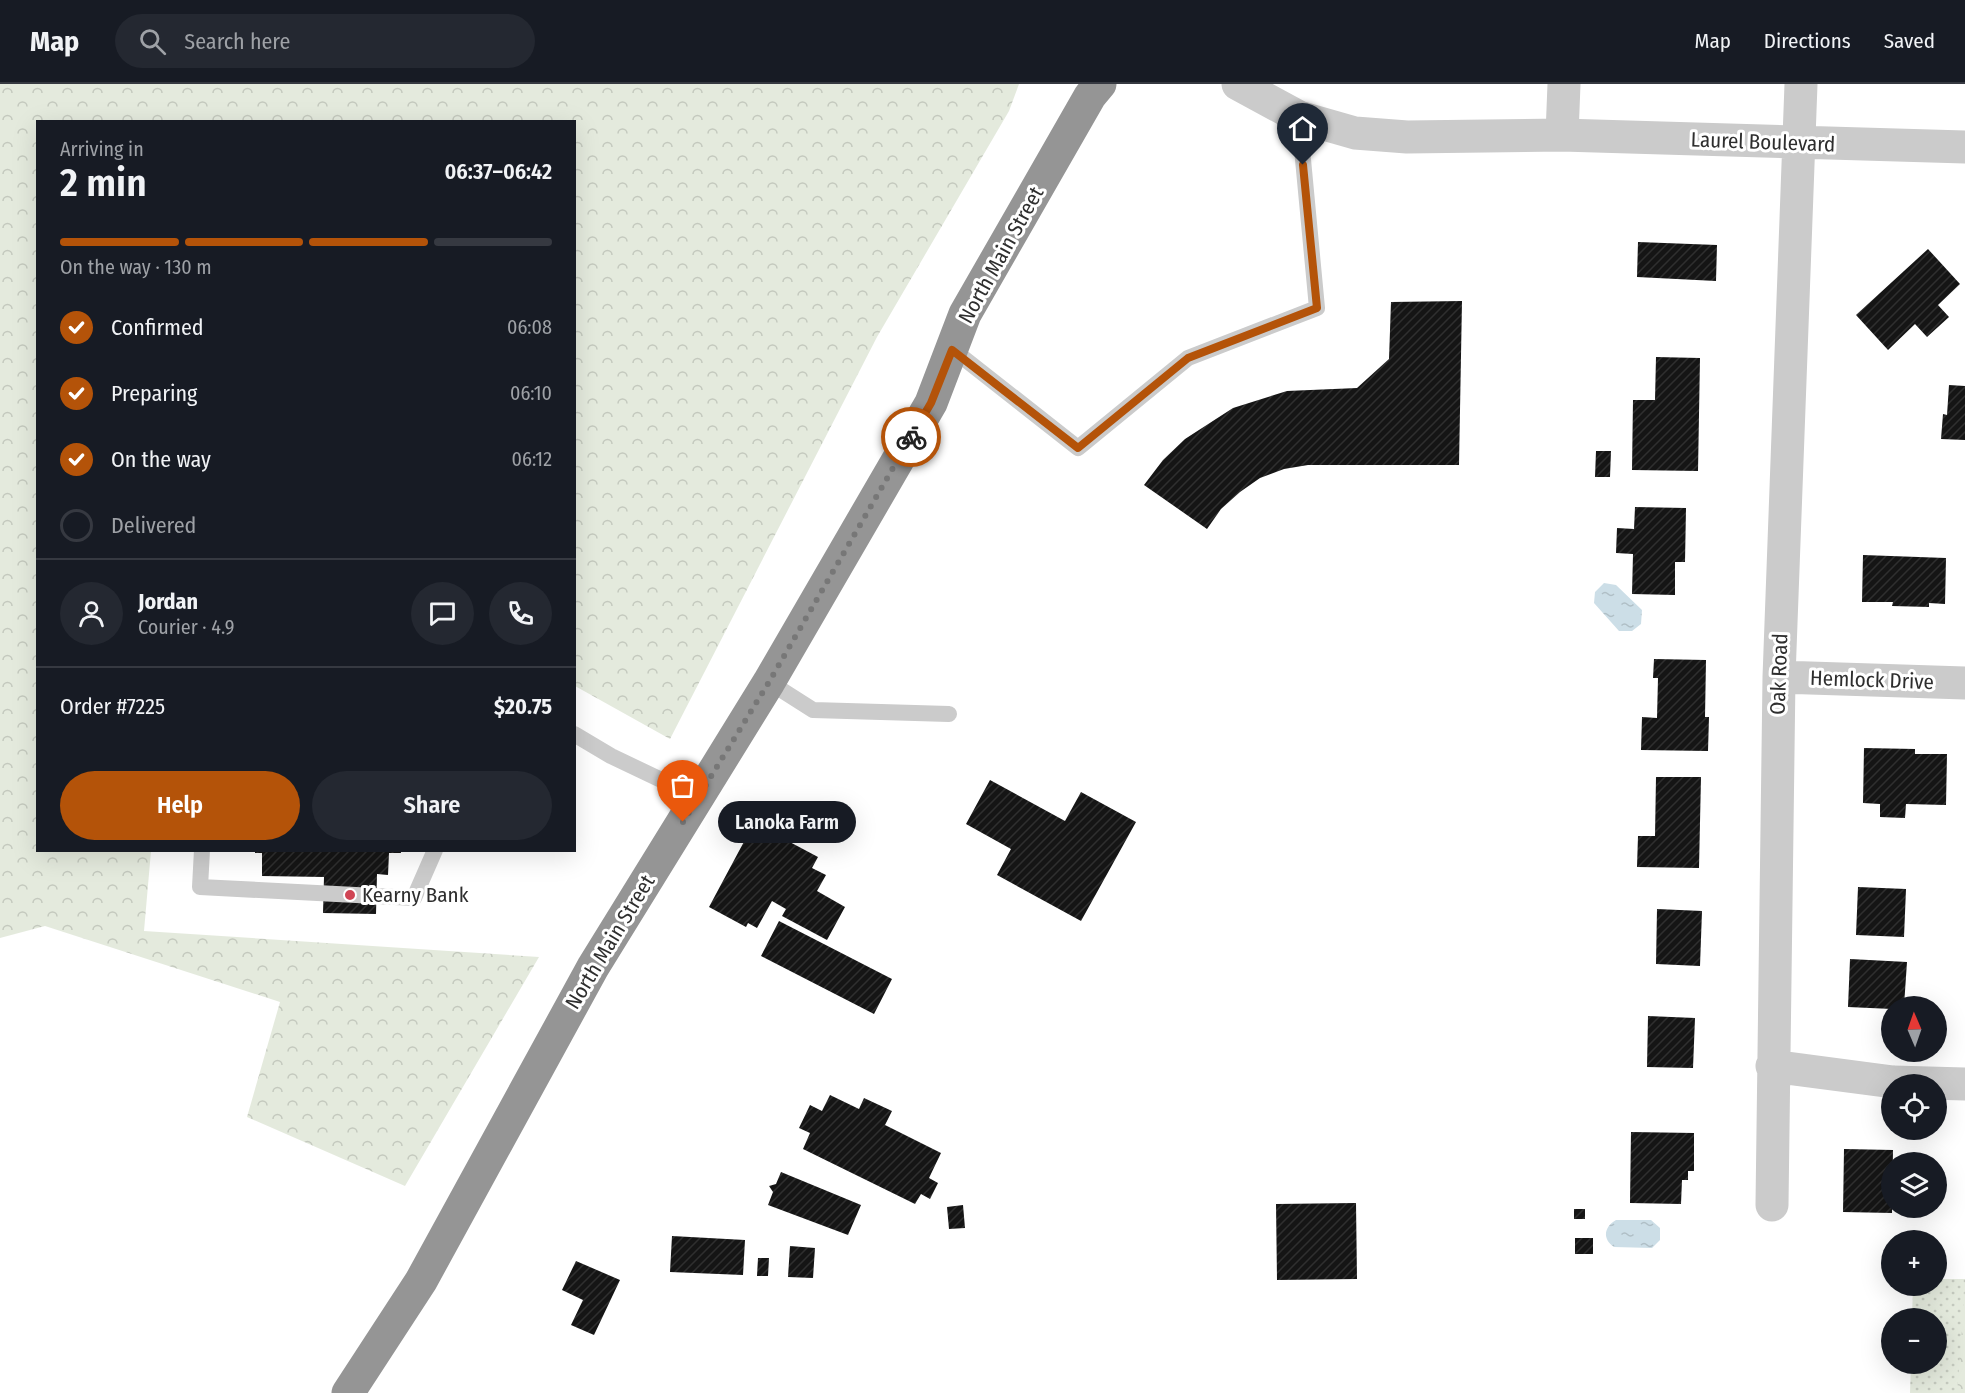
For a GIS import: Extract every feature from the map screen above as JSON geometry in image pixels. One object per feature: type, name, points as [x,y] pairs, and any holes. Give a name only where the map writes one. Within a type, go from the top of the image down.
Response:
[{"type":"highway","name":"North Main Street","points":[[348,1393],[421,1281],[593,967],[769,682],[931,403],[965,314],[1090,96],[1100,84]]},
{"type":"street","name":"Laurel Boulevard","points":[[1238,84],[1299,117],[1355,133],[1407,137],[1562,135],[1798,144],[1965,147]]},
{"type":"street","points":[[1562,135],[1564,84]]},
{"type":"street","name":"Oak Road","points":[[1772,1205],[1772,1066],[1779,677],[1801,84]]},
{"type":"street","name":"Hemlock Drive","points":[[1779,677],[1965,683]]},
{"type":"street","points":[[1772,1066],[1893,1082],[1965,1084]]},
{"type":"lane","points":[[952,350],[1078,448],[1188,358],[1317,308],[1299,117]]},
{"type":"lane","points":[[769,682],[813,710],[949,714]]},
{"type":"lane","points":[[576,735],[612,756],[698,798]]},
{"type":"lane","points":[[202,852],[200,887],[414,898],[434,852]]},
{"type":"green space","points":[[0,84],[1019,84],[1009,111],[877,337],[670,739],[576,687],[576,120],[36,120],[36,852],[151,852],[144,931],[539,957],[405,1186],[247,1117],[280,1002],[45,926],[0,938]]},
{"type":"green space","points":[[1947,1279],[1965,1279],[1965,1393],[1910,1393],[1911,1374],[1947,1374],[1947,1308],[1912,1308],[1913,1296],[1947,1296]]},
{"type":"green space","points":[[1965,1290],[1965,1393],[1957,1393]]},
{"type":"water","points":[[1604,583],[1616,585],[1642,610],[1641,624],[1632,631],[1619,631],[1594,603],[1595,592]]},
{"type":"water","points":[[1616,1220],[1651,1220],[1660,1228],[1660,1240],[1652,1248],[1614,1247],[1606,1237],[1606,1233],[1609,1226]]},
{"type":"building","points":[[1638,242],[1717,245],[1716,281],[1637,277]]},
{"type":"building","points":[[1928,249],[1960,284],[1938,305],[1949,317],[1927,337],[1915,324],[1888,350],[1856,315]]},
{"type":"building","points":[[1462,301],[1459,465],[1308,465],[1284,469],[1260,478],[1240,492],[1221,509],[1207,529],[1144,485],[1163,460],[1185,439],[1233,408],[1287,391],[1357,388],[1389,359],[1391,302]]},
{"type":"building","points":[[1656,357],[1700,358],[1698,471],[1632,470],[1633,400],[1655,400]]},
{"type":"building","points":[[1949,385],[1965,386],[1965,440],[1941,439],[1943,414],[1947,415]]},
{"type":"building","points":[[1596,451],[1611,451],[1610,477],[1595,477]]},
{"type":"building","points":[[1635,507],[1686,508],[1685,562],[1675,562],[1675,595],[1632,594],[1633,554],[1616,553],[1617,528],[1634,529]]},
{"type":"building","points":[[1863,555],[1946,558],[1945,604],[1929,603],[1929,607],[1892,606],[1893,602],[1862,602]]},
{"type":"building","points":[[1654,659],[1706,660],[1705,717],[1709,717],[1708,751],[1641,750],[1642,717],[1657,718],[1658,678],[1653,678]]},
{"type":"building","points":[[1864,748],[1915,749],[1915,754],[1947,754],[1946,805],[1906,804],[1905,818],[1880,817],[1880,804],[1863,803]]},
{"type":"building","points":[[1656,777],[1701,777],[1699,868],[1637,867],[1638,836],[1655,836]]},
{"type":"building","points":[[990,780],[1065,821],[1081,792],[1136,822],[1081,921],[997,875],[1011,849],[966,824]]},
{"type":"building","points":[[754,823],[818,857],[812,868],[826,875],[817,891],[845,907],[827,940],[782,916],[786,909],[772,901],[757,928],[748,923],[746,927],[709,907]]},
{"type":"building","name":"Kearny Bank","points":[[401,852],[389,853],[388,875],[377,874],[376,914],[323,913],[324,877],[262,876],[262,853],[255,853]]},
{"type":"building","points":[[1858,887],[1906,889],[1904,937],[1856,935]]},
{"type":"building","points":[[1657,909],[1702,911],[1700,966],[1656,964]]},
{"type":"building","points":[[779,921],[892,979],[874,1014],[761,956]]},
{"type":"building","points":[[1850,959],[1907,962],[1905,996],[1881,996],[1881,1008],[1848,1007]]},
{"type":"building","points":[[1648,1016],[1695,1018],[1693,1068],[1647,1067]]},
{"type":"building","points":[[830,1095],[859,1109],[864,1098],[892,1111],[885,1125],[941,1153],[929,1178],[938,1183],[930,1199],[921,1194],[915,1204],[803,1149],[810,1133],[799,1128],[810,1105],[822,1111]]},
{"type":"building","points":[[1631,1132],[1694,1133],[1694,1171],[1688,1171],[1688,1180],[1682,1180],[1681,1204],[1630,1203]]},
{"type":"building","points":[[1844,1149],[1893,1150],[1893,1152],[1881,1152],[1881,1213],[1843,1212]]},
{"type":"building","points":[[781,1172],[861,1205],[848,1235],[768,1205],[773,1192],[769,1186],[776,1184]]},
{"type":"building","points":[[1356,1203],[1357,1279],[1277,1280],[1276,1204]]},
{"type":"building","points":[[963,1205],[965,1228],[949,1229],[947,1207]]},
{"type":"building","points":[[1574,1209],[1585,1209],[1585,1219],[1574,1219]]},
{"type":"building","points":[[672,1236],[745,1240],[743,1275],[670,1272]]},
{"type":"building","points":[[1575,1238],[1593,1238],[1593,1254],[1575,1254]]},
{"type":"building","points":[[790,1246],[815,1248],[813,1278],[788,1277]]},
{"type":"building","points":[[758,1258],[769,1258],[768,1276],[757,1276]]},
{"type":"building","points":[[576,1261],[620,1280],[594,1335],[571,1325],[583,1300],[562,1290]]},
{"type":"way so far","points":[[683,822],[769,682],[911,437]]},
{"type":"place","name":"Lanoka Farm","points":[[683,822]]},
{"type":"place","name":"Kearny Bank","points":[[350,895]]},
{"type":"route","points":[[911,437],[931,403],[952,350],[1078,448],[1188,358],[1317,308],[1303,165]]}]
